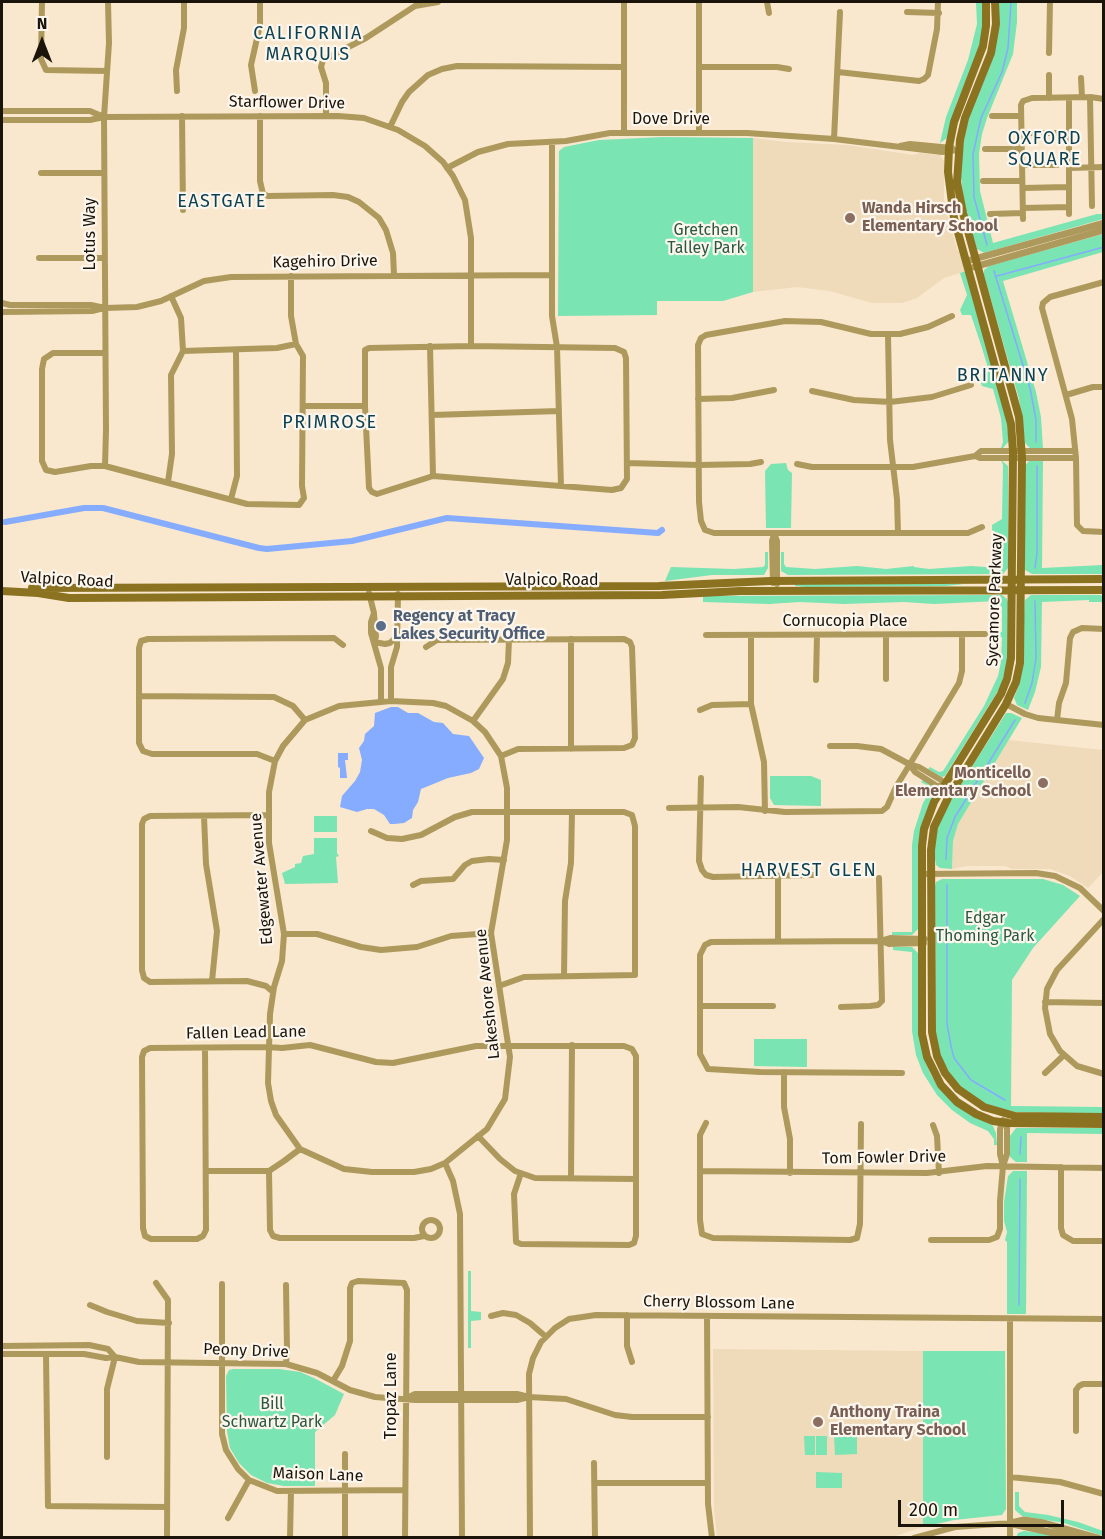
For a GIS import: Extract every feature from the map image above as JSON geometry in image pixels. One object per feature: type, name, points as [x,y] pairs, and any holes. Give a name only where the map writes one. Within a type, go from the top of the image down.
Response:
[{"type":"main road","name":"Sycamore Parkway","points":[[949,788],[1006,704],[1016,682],[1020,663],[1016,590],[1016,402],[972,264],[952,149],[957,114],[983,46],[986,2]]},
{"type":"main road","name":"Sycamore Parkway","points":[[952,149],[991,53],[996,24],[995,2]]},
{"type":"main road","name":"Valpico Road","points":[[2,590],[659,586],[775,580],[1104,579]]},
{"type":"main road","name":"Valpico Road","points":[[2,590],[69,598],[669,595],[740,591],[1104,590]]},
{"type":"main road","name":"Sycamore Parkway","points":[[1016,590],[1011,658],[1007,679],[949,788],[934,827],[926,874],[921,941],[922,1034],[931,1067],[941,1084],[957,1102],[976,1114],[1005,1120],[1104,1124]]},
{"type":"main road","name":"Sycamore Parkway","points":[[926,874],[932,941],[932,1032],[941,1065],[952,1082],[966,1096],[1005,1120],[1104,1117]]},
{"type":"street","points":[[42,2],[41,59],[44,68],[53,71],[107,71]]},
{"type":"street","name":"Lotus Way","points":[[105,466],[104,117],[108,2]]},
{"type":"street","points":[[177,91],[176,70],[184,28],[184,2]]},
{"type":"street","points":[[255,91],[251,65],[260,25],[260,2]]},
{"type":"street","points":[[326,116],[326,82],[321,67],[323,60],[366,38],[414,4],[438,2]]},
{"type":"street","points":[[624,2],[624,134]]},
{"type":"street","points":[[699,2],[699,132]]},
{"type":"street","points":[[767,2],[769,13]]},
{"type":"street","points":[[838,72],[919,81],[928,75],[939,13],[938,2]]},
{"type":"street","points":[[1049,52],[1050,2]]},
{"type":"street","points":[[834,139],[840,12]]},
{"type":"street","points":[[907,12],[939,13]]},
{"type":"street","points":[[390,127],[409,92],[428,75],[442,69],[457,66],[624,67]]},
{"type":"street","points":[[699,67],[789,69]]},
{"type":"street","points":[[1049,75],[1049,98]]},
{"type":"street","points":[[1082,78],[1082,97]]},
{"type":"street","points":[[1090,97],[1092,206]]},
{"type":"street","points":[[1023,213],[1021,116],[1023,101],[1028,98],[1090,97],[1104,99]]},
{"type":"street","points":[[990,214],[1069,211],[1069,98]]},
{"type":"street","name":"Starflower Drive","points":[[2,111],[90,111],[104,117],[326,116],[364,118],[390,127],[435,154],[460,188],[468,213],[471,238],[471,346]]},
{"type":"street","points":[[182,116],[183,210]]},
{"type":"street","points":[[260,116],[260,181],[263,194],[268,196],[333,195],[348,197],[359,202],[379,218],[386,230],[393,253],[394,275]]},
{"type":"street","points":[[992,116],[1021,116]]},
{"type":"street","points":[[2,120],[90,120],[104,117]]},
{"type":"street","name":"Dove Drive","points":[[447,168],[467,156],[491,147],[514,143],[552,142],[598,134],[747,133],[834,139],[900,147],[910,144],[952,149]]},
{"type":"street","points":[[1021,133],[1069,133]]},
{"type":"street","points":[[552,142],[552,316],[557,347],[561,486]]},
{"type":"street","points":[[985,149],[1021,149]]},
{"type":"street","points":[[1022,165],[1058,165]]},
{"type":"street","points":[[1070,168],[1104,167]]},
{"type":"street","points":[[40,173],[105,173]]},
{"type":"street","points":[[983,181],[1068,187]]},
{"type":"street","points":[[972,264],[1104,223]]},
{"type":"street","points":[[972,264],[1104,230]]},
{"type":"street","points":[[39,258],[105,258]]},
{"type":"street","name":"Kagehiro Drive","points":[[105,308],[148,306],[204,281],[218,278],[552,275]]},
{"type":"street","points":[[105,353],[53,352],[46,356],[42,369],[43,467],[48,472],[105,466],[247,504],[299,505],[304,498],[302,486],[303,356],[296,344],[291,316],[291,276]]},
{"type":"street","points":[[1103,282],[1050,297],[1042,303],[1042,312],[1066,395],[1076,455],[1076,520],[1079,529],[1088,532],[1104,532]]},
{"type":"street","points":[[168,482],[171,461],[171,375],[183,351],[181,318],[171,296]]},
{"type":"street","points":[[2,303],[10,305],[91,305],[105,308]]},
{"type":"street","points":[[2,312],[92,312],[105,308]]},
{"type":"street","points":[[952,316],[916,331],[888,335],[858,333],[821,322],[785,321],[711,334],[701,338],[698,345],[698,399],[699,502],[702,525],[705,530],[714,533],[968,533],[982,527]]},
{"type":"street","points":[[888,335],[898,534]]},
{"type":"street","points":[[183,351],[277,348],[296,344]]},
{"type":"street","points":[[430,346],[433,476]]},
{"type":"street","points":[[430,346],[615,348],[624,352],[626,358],[627,479],[621,488],[612,490],[433,476],[377,494],[372,492],[369,488],[365,350],[430,346]]},
{"type":"street","points":[[231,499],[237,476],[236,350]]},
{"type":"street","points":[[812,391],[854,400],[890,402],[932,397],[971,385]]},
{"type":"street","points":[[1066,395],[1093,387],[1104,387]]},
{"type":"street","points":[[698,399],[732,398],[774,390]]},
{"type":"street","points":[[303,406],[365,406]]},
{"type":"street","points":[[432,415],[559,411]]},
{"type":"street","points":[[797,464],[812,467],[893,467],[922,466],[975,456],[981,452],[1017,455],[1076,455]]},
{"type":"street","points":[[627,463],[699,465],[761,462]]},
{"type":"street","points":[[774,533],[777,541],[775,591]]},
{"type":"street","points":[[367,587],[374,613],[371,633],[381,668],[386,701]]},
{"type":"street","points":[[386,701],[391,667],[397,647],[398,587]]},
{"type":"street","points":[[1057,720],[1059,704],[1066,683],[1070,638],[1073,632],[1082,628],[1104,628]]},
{"type":"street","points":[[669,808],[738,807],[765,811],[872,813],[882,811],[887,807],[909,764],[959,683],[962,671],[962,634]]},
{"type":"street","name":"Cornucopia Place","points":[[706,636],[985,634]]},
{"type":"street","points":[[816,680],[817,635]]},
{"type":"street","points":[[886,635],[886,679]]},
{"type":"street","points":[[374,642],[390,643],[398,636]]},
{"type":"street","points":[[751,636],[751,704],[764,762],[765,811]]},
{"type":"street","points":[[276,761],[257,754],[153,754],[143,751],[139,743],[139,648],[141,641],[148,639],[333,638],[343,645]]},
{"type":"street","points":[[571,639],[571,748]]},
{"type":"street","points":[[426,647],[437,640],[624,639],[630,642],[635,738],[632,745],[624,748],[518,749],[501,756]]},
{"type":"street","points":[[473,720],[503,679],[508,663],[509,640]]},
{"type":"street","points":[[140,696],[273,697],[293,706],[305,720]]},
{"type":"street","name":"Edgewater Avenue","points":[[300,1149],[285,1129],[271,1101],[268,1047],[273,992],[282,961],[284,933],[272,867],[268,815],[270,778],[283,746],[305,720],[339,706],[386,701]]},
{"type":"street","name":"Lakeshore Avenue","points":[[386,701],[433,703],[446,706],[473,720],[501,756],[506,771],[508,812],[504,860],[491,933],[510,1057],[505,1099],[487,1129],[445,1163]]},
{"type":"street","points":[[700,710],[712,705],[751,704]]},
{"type":"street","points":[[1006,704],[1031,716],[1104,725]]},
{"type":"street","points":[[830,746],[881,749],[919,767],[941,780],[949,788]]},
{"type":"street","points":[[700,778],[699,861],[706,875],[713,877],[813,875]]},
{"type":"street","points":[[371,831],[387,838],[402,839],[421,835],[455,817],[472,812],[624,812],[632,814],[635,826],[635,975],[524,977],[499,986]]},
{"type":"street","points":[[564,976],[565,901],[571,863],[572,812]]},
{"type":"street","points":[[268,815],[150,816],[144,819],[141,824],[142,970],[144,978],[150,982],[257,982],[273,992]]},
{"type":"street","points":[[204,816],[206,864],[218,931],[212,981]]},
{"type":"street","points":[[413,885],[421,881],[453,879],[465,865],[472,861],[504,860]]},
{"type":"street","points":[[926,874],[1036,873],[1055,876],[1080,888],[1104,910]]},
{"type":"street","points":[[778,876],[778,941]]},
{"type":"street","points":[[842,1007],[879,1005],[882,1001],[879,878]]},
{"type":"street","points":[[1104,919],[1061,964],[1050,983],[1045,1002],[1046,1022],[1050,1034],[1064,1055],[1077,1066],[1104,1074]]},
{"type":"street","points":[[284,933],[317,934],[361,947],[381,950],[417,947],[451,936],[491,933]]},
{"type":"street","points":[[902,1073],[708,1069],[700,1054],[700,955],[705,945],[711,942],[880,941],[890,938],[932,941]]},
{"type":"street","points":[[1045,1002],[1104,1003]]},
{"type":"street","points":[[700,1006],[773,1006]]},
{"type":"street","name":"Fallen Lead Lane","points":[[206,1171],[206,1230],[203,1236],[197,1239],[151,1239],[145,1236],[143,1228],[142,1057],[144,1051],[150,1048],[282,1048],[310,1045],[376,1062],[393,1063],[476,1046],[624,1046],[632,1049],[636,1056],[636,1179]]},
{"type":"street","points":[[571,1178],[572,1045]]},
{"type":"street","points":[[205,1048],[206,1171],[269,1171],[300,1149],[344,1168],[372,1172],[414,1172],[431,1169],[445,1163],[453,1181],[460,1214],[462,1538]]},
{"type":"street","points":[[1045,1073],[1064,1055]]},
{"type":"street","points":[[784,1072],[784,1107],[790,1138],[790,1173]]},
{"type":"street","points":[[931,1240],[989,1240],[997,1237],[1000,1228],[999,1201],[1003,1166],[1000,1154],[1005,1120]]},
{"type":"street","points":[[706,1123],[700,1135],[702,1234],[709,1237],[850,1240],[857,1238],[860,1224],[861,1124]]},
{"type":"street","points":[[933,1125],[937,1136],[939,1173]]},
{"type":"street","points":[[478,1136],[500,1159],[521,1173],[535,1178],[636,1179],[634,1243],[617,1245],[521,1244],[516,1242],[514,1194],[521,1173]]},
{"type":"street","name":"Tom Fowler Drive","points":[[700,1172],[939,1173],[1003,1166],[1104,1167]]},
{"type":"street","points":[[1061,1167],[1061,1228],[1065,1237],[1073,1241],[1104,1241]]},
{"type":"street","points":[[269,1171],[270,1230],[273,1236],[291,1238],[414,1238],[424,1236]]},
{"type":"street","name":"Tropaz Lane","points":[[333,1381],[342,1366],[350,1341],[350,1288],[352,1283],[399,1281],[406,1285],[405,1538]]},
{"type":"street","points":[[156,1283],[168,1300],[167,1538]]},
{"type":"street","name":"Maison Lane","points":[[222,1284],[222,1434],[226,1450],[238,1469],[249,1480],[277,1491],[404,1490]]},
{"type":"street","points":[[286,1285],[286,1364]]},
{"type":"street","points":[[90,1305],[137,1321],[168,1323]]},
{"type":"street","points":[[491,1316],[503,1313],[516,1315],[545,1336],[533,1358],[529,1374],[530,1538]]},
{"type":"street","points":[[627,1316],[627,1346],[632,1362]]},
{"type":"street","points":[[707,1316],[708,1483],[712,1538]]},
{"type":"street","name":"Cherry Blossom Lane","points":[[545,1336],[561,1323],[578,1317],[1104,1320]]},
{"type":"street","points":[[1010,1319],[1010,1538]]},
{"type":"street","name":"Peony Drive","points":[[2,1346],[89,1345],[108,1350],[115,1357]]},
{"type":"street","name":"Peony Drive","points":[[2,1354],[84,1354],[139,1362],[286,1364],[300,1366],[361,1395],[375,1397],[415,1400],[462,1397],[517,1400],[529,1397],[566,1399],[615,1415],[708,1417]]},
{"type":"street","points":[[46,1354],[48,1506],[167,1507]]},
{"type":"street","points":[[106,1457],[107,1389],[115,1357]]},
{"type":"street","points":[[1076,1431],[1076,1390],[1083,1384],[1104,1384]]},
{"type":"street","points":[[345,1454],[345,1538]]},
{"type":"street","points":[[594,1463],[595,1538]]},
{"type":"street","points":[[1010,1477],[1060,1482],[1104,1494]]},
{"type":"street","points":[[228,1518],[234,1503],[249,1480]]},
{"type":"street","points":[[595,1483],[708,1483]]},
{"type":"street","points":[[290,1538],[291,1491]]},
{"type":"street","points":[[914,1538],[955,1527],[1024,1520],[1044,1523],[1098,1538]]},
{"type":"street","points":[[1011,1523],[1076,1538]]},
{"type":"shaded area","name":"Wanda Hirsch Elementary School","points":[[753,138],[847,145],[913,155],[920,153],[940,155],[944,161],[944,200],[947,214],[966,271],[944,278],[917,298],[902,303],[872,303],[830,291],[797,287],[753,292]]},
{"type":"shaded area","name":"Monticello Elementary School","points":[[1009,740],[1103,750],[1103,872],[1088,888],[1070,876],[1050,869],[967,866],[952,869],[953,841],[958,824]]},
{"type":"shaded area","name":"Anthony Traina Elementary School","points":[[713,1349],[923,1351],[923,1527],[892,1537],[717,1537],[714,1508]]},
{"type":"green space","points":[[976,2],[982,2],[983,23],[980,44],[957,102],[947,138],[940,143],[946,117],[968,60],[977,24]]},
{"type":"green space","points":[[999,2],[1017,2],[1017,22],[1013,54],[987,118],[979,154],[980,191],[993,243],[1097,214],[1103,214],[1103,219],[984,253],[977,249],[965,209],[961,177],[962,151],[968,119],[990,66]]},
{"type":"green space","name":"Gretchen Talley Park","points":[[663,137],[753,138],[753,292],[723,301],[657,301],[657,315],[558,316],[559,151],[564,147],[599,140]]},
{"type":"green space","points":[[1103,234],[1103,252],[1003,281],[1036,392],[1041,417],[1043,449],[1030,448],[1025,443],[1019,399],[984,270],[989,266]]},
{"type":"green space","points":[[966,271],[1005,409],[1009,441],[1003,448],[1001,448],[1003,442],[1001,418],[993,389],[982,386],[980,380],[989,371],[981,345],[971,315],[962,315],[960,310],[967,295],[960,273]]},
{"type":"green space","points":[[1001,460],[1008,466],[1008,568],[1003,574],[788,575],[781,571],[781,552],[784,552],[786,567],[815,569],[857,566],[886,569],[914,566],[929,569],[971,566],[1000,568],[1003,566],[1003,537],[992,530],[992,525],[1002,519],[1003,465]]},
{"type":"green space","points":[[1029,461],[1043,461],[1042,568],[1103,565],[1103,574],[1032,574],[1025,570],[1025,466]]},
{"type":"green space","points":[[786,463],[788,470],[792,473],[791,528],[766,528],[765,471],[771,464]]},
{"type":"green space","points":[[765,552],[768,552],[768,568],[764,575],[712,575],[665,581],[671,567],[734,569],[763,567]]},
{"type":"green space","points":[[795,584],[964,584],[805,587],[795,586]]},
{"type":"green space","points":[[1002,595],[1008,603],[1007,662],[1001,686],[945,776],[942,777],[928,769],[930,767],[939,772],[943,771],[984,706],[998,676],[1002,637],[995,636],[995,633],[1002,632],[1002,607],[997,601],[934,604],[703,602],[703,596]]},
{"type":"green space","points":[[1031,595],[1100,595],[1103,596],[1103,604],[1089,602],[1089,600],[1042,602],[1041,667],[1028,710],[1017,705],[1014,698],[1019,685],[1025,600]]},
{"type":"green space","points":[[1006,713],[1022,718],[958,824],[953,841],[952,869],[940,868],[936,865],[934,852],[937,830],[944,811]]},
{"type":"green space","points":[[770,776],[811,776],[821,780],[821,806],[774,805],[770,798]]},
{"type":"green space","points":[[923,780],[933,786],[935,793],[921,828],[918,929],[912,935],[892,935],[892,932],[912,932],[912,845],[923,803],[930,791],[930,787],[921,782]]},
{"type":"green space","points":[[314,816],[337,816],[337,832],[314,832]]},
{"type":"green space","points":[[314,838],[337,838],[338,883],[285,884],[282,873],[295,867],[295,864],[301,863],[303,856],[314,854]]},
{"type":"green space","name":"Edgar Thoming Park","points":[[942,879],[1043,879],[1063,885],[1080,896],[1033,948],[1012,980],[1011,1106],[1103,1107],[1103,1114],[1015,1112],[982,1103],[963,1089],[950,1074],[940,1056],[936,1041],[935,886],[936,882]]},
{"type":"green space","points":[[893,947],[912,947],[918,953],[925,1061],[931,1075],[936,1083],[993,1126],[997,1145],[994,1145],[994,1139],[988,1131],[970,1123],[952,1110],[937,1095],[923,1073],[916,1055],[912,1031],[912,952],[893,950]]},
{"type":"green space","points":[[754,1039],[807,1039],[807,1067],[754,1066]]},
{"type":"green space","points":[[1016,1128],[1103,1128],[1103,1134],[1027,1133],[1027,1162],[1016,1162],[1010,1157],[1010,1136]]},
{"type":"green space","points":[[1013,1171],[1027,1171],[1026,1314],[1007,1314],[1007,1242],[1005,1240],[1007,1232],[1004,1221],[1004,1202],[1008,1176]]},
{"type":"green space","points":[[468,1271],[471,1271],[471,1311],[481,1312],[481,1320],[471,1321],[471,1348],[468,1348]]},
{"type":"green space","points":[[923,1351],[1005,1351],[1006,1509],[1002,1515],[954,1520],[923,1527]]},
{"type":"green space","name":"Bill Schwartz Park","points":[[279,1369],[300,1372],[344,1394],[335,1415],[315,1432],[315,1486],[284,1486],[267,1483],[251,1475],[239,1463],[230,1448],[227,1431],[226,1376],[229,1370]]},
{"type":"green space","points":[[804,1436],[815,1436],[815,1455],[805,1455]]},
{"type":"green space","points":[[816,1436],[827,1436],[827,1455],[816,1455]]},
{"type":"green space","points":[[834,1436],[857,1436],[857,1454],[835,1455]]},
{"type":"green space","points":[[816,1472],[842,1473],[842,1488],[816,1488]]},
{"type":"green space","points":[[1015,1492],[1019,1492],[1019,1506],[1025,1512],[1078,1522],[1103,1531],[1103,1536],[1064,1523],[1022,1516],[1015,1510]]},
{"type":"green space","points":[[1024,1531],[1062,1537],[1023,1536],[1016,1538],[1018,1533]]},
{"type":"water","points":[[398,707],[408,713],[418,713],[434,722],[443,723],[453,734],[469,736],[484,758],[479,769],[471,773],[448,778],[421,789],[412,818],[404,823],[394,824],[390,824],[384,815],[374,809],[357,812],[340,807],[342,796],[360,772],[362,760],[359,748],[364,741],[365,734],[374,726],[375,713]]},
{"type":"water","points":[[338,753],[348,753],[348,760],[345,760],[347,778],[340,778]]},
{"type":"waterway","points":[[987,245],[974,197],[973,154],[981,118],[1002,72],[1008,48],[1011,2]]},
{"type":"waterway","points":[[997,276],[1104,247]]},
{"type":"waterway","points":[[994,271],[1030,388],[1036,420],[1036,442]]},
{"type":"waterway","points":[[1035,568],[1037,466]]},
{"type":"waterway","points":[[5,522],[84,508],[103,508],[267,549],[352,541],[447,518],[658,533],[662,530]]},
{"type":"waterway","points":[[1025,703],[1032,683],[1036,658],[1035,601]]},
{"type":"waterway","points":[[946,859],[947,838],[955,817],[1015,720]]},
{"type":"waterway","points":[[947,885],[947,1024],[954,1058],[971,1080],[1005,1100]]},
{"type":"waterway","points":[[1020,1154],[1021,1137]]},
{"type":"waterway","points":[[1019,1305],[1020,1179]]},
{"type":"place","name":"Wanda Hirsch Elementary School","points":[[850,218]]},
{"type":"place","name":"Regency at Tracy Lakes Security Office","points":[[381,626]]},
{"type":"place","name":"Monticello Elementary School","points":[[1043,783]]},
{"type":"place","name":"Anthony Traina Elementary School","points":[[818,1422]]},
{"type":"district","name":"CALIFORNIA MARQUIS","points":[[308,44]]},
{"type":"district","name":"OXFORD SQUARE","points":[[1045,149]]},
{"type":"district","name":"EASTGATE","points":[[222,202]]},
{"type":"district","name":"BRITANNY","points":[[1003,376]]},
{"type":"district","name":"PRIMROSE","points":[[330,423]]},
{"type":"district","name":"HARVEST GLEN","points":[[809,871]]}]
